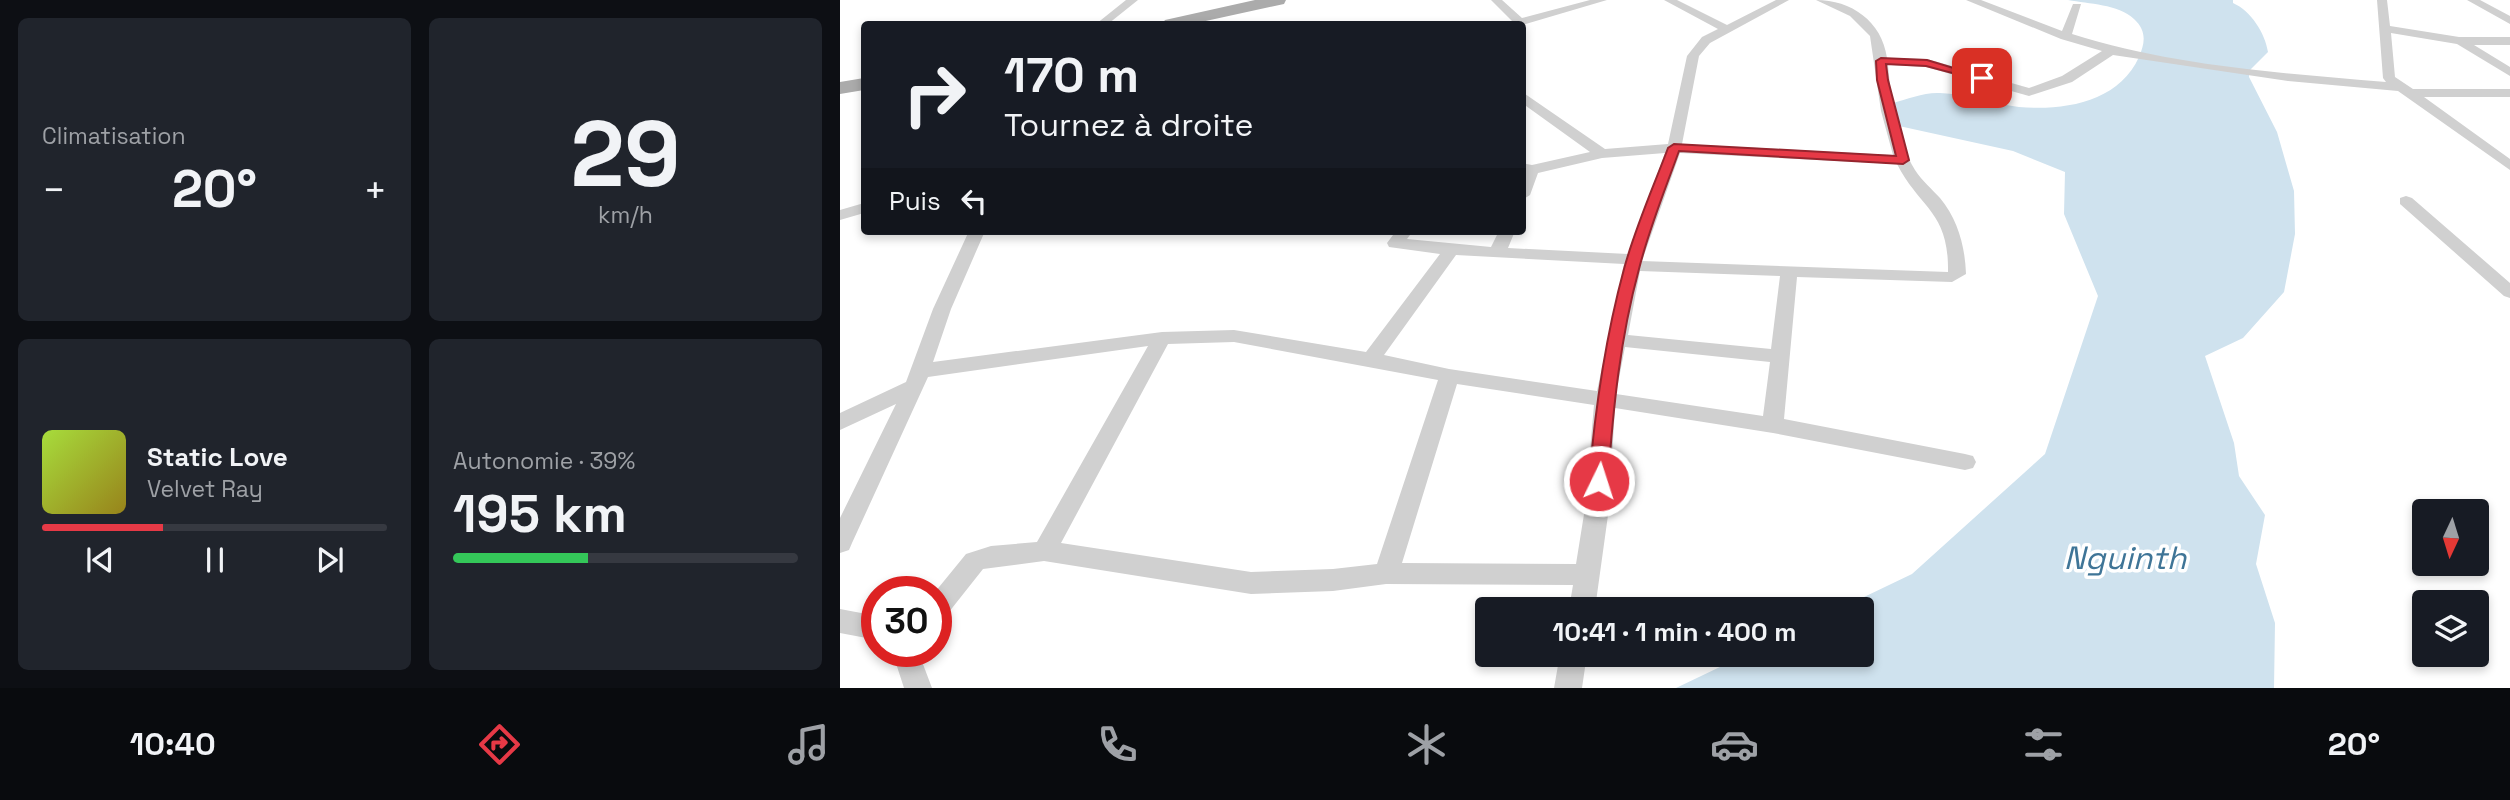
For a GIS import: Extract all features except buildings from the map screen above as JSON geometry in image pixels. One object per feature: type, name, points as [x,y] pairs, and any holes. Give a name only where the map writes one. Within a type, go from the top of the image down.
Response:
[{"type":"main road","points":[[1184,21],[1278,0]]},
{"type":"main road","points":[[840,88],[861,84]]},
{"type":"street","points":[[1105,21],[1132,0]]},
{"type":"street","points":[[1496,0],[1515,21]]},
{"type":"street","points":[[1524,21],[1602,0]]},
{"type":"street","points":[[1670,0],[1727,29]]},
{"type":"street","points":[[1584,597],[1597,508],[1605,400],[1615,340],[1634,262],[1674,148],[1693,56],[1706,40],[1784,0]]},
{"type":"street","points":[[1402,235],[1395,243],[1451,250],[1497,251],[1788,273],[1939,278],[1957,274],[1958,259],[1947,221],[1933,200],[1917,186],[1903,160],[1882,80],[1880,42],[1868,23],[1821,0]]},
{"type":"street","points":[[1971,0],[2109,52],[2405,90],[2510,93]]},
{"type":"street","points":[[2382,0],[2389,78],[2510,166]]},
{"type":"street","points":[[2472,0],[2510,21]]},
{"type":"street","points":[[2065,37],[2077,6]]},
{"type":"street","points":[[2385,29],[2459,41],[2510,41]]},
{"type":"street","points":[[2459,41],[2510,72]]},
{"type":"street","points":[[1881,61],[1927,63],[2029,92],[2067,79],[2109,52]]},
{"type":"street","points":[[840,94],[861,85]]},
{"type":"street","points":[[1526,99],[1602,154]]},
{"type":"street","points":[[1526,169],[1602,154],[1674,148],[1903,160]]},
{"type":"street","points":[[2493,153],[2510,153]]},
{"type":"street","points":[[2406,201],[2510,292]]},
{"type":"street","points":[[840,215],[861,209]]},
{"type":"street","points":[[840,542],[917,378],[942,309],[975,235]]},
{"type":"street","points":[[1497,251],[1505,235]]},
{"type":"street","points":[[1371,359],[1451,250]]},
{"type":"street","points":[[1773,425],[1788,273]]},
{"type":"street","points":[[840,422],[917,378],[1161,338],[1234,336],[1371,359],[1449,376],[1773,425],[1965,463]]},
{"type":"street","points":[[1044,551],[1161,338]]},
{"type":"street","points":[[1615,340],[1778,356]]},
{"type":"street","points":[[1386,573],[1449,376]]},
{"type":"street","points":[[952,589],[975,561],[991,556],[1044,551],[1251,583],[1333,580],[1386,573],[1588,575]]},
{"type":"street","points":[[840,621],[861,625]]},
{"type":"street","points":[[911,667],[918,688]]},
{"type":"street","points":[[1568,688],[1572,667]]},
{"type":"water","name":"Nguinth","points":[[2068,0],[2233,0],[2233,3],[2246,11],[2256,23],[2268,52],[2249,71],[2249,77],[2277,132],[2294,191],[2295,234],[2284,292],[2243,338],[2205,356],[2234,443],[2239,476],[2265,515],[2256,564],[2275,623],[2274,688],[1676,688],[1720,667],[1874,667],[1874,597],[1864,597],[1912,574],[2045,454],[2098,296],[2064,214],[2065,172],[2013,151],[1899,126],[1893,103],[1940,93],[2036,108],[2071,105],[2104,94],[2130,72],[2141,52],[2143,33],[2134,19],[2127,14],[2103,5]]},
{"type":"route","points":[[1599,481],[1605,400],[1615,340],[1632,266],[1674,148],[1903,160],[1882,80],[1881,61],[1927,63],[1982,78]]}]
